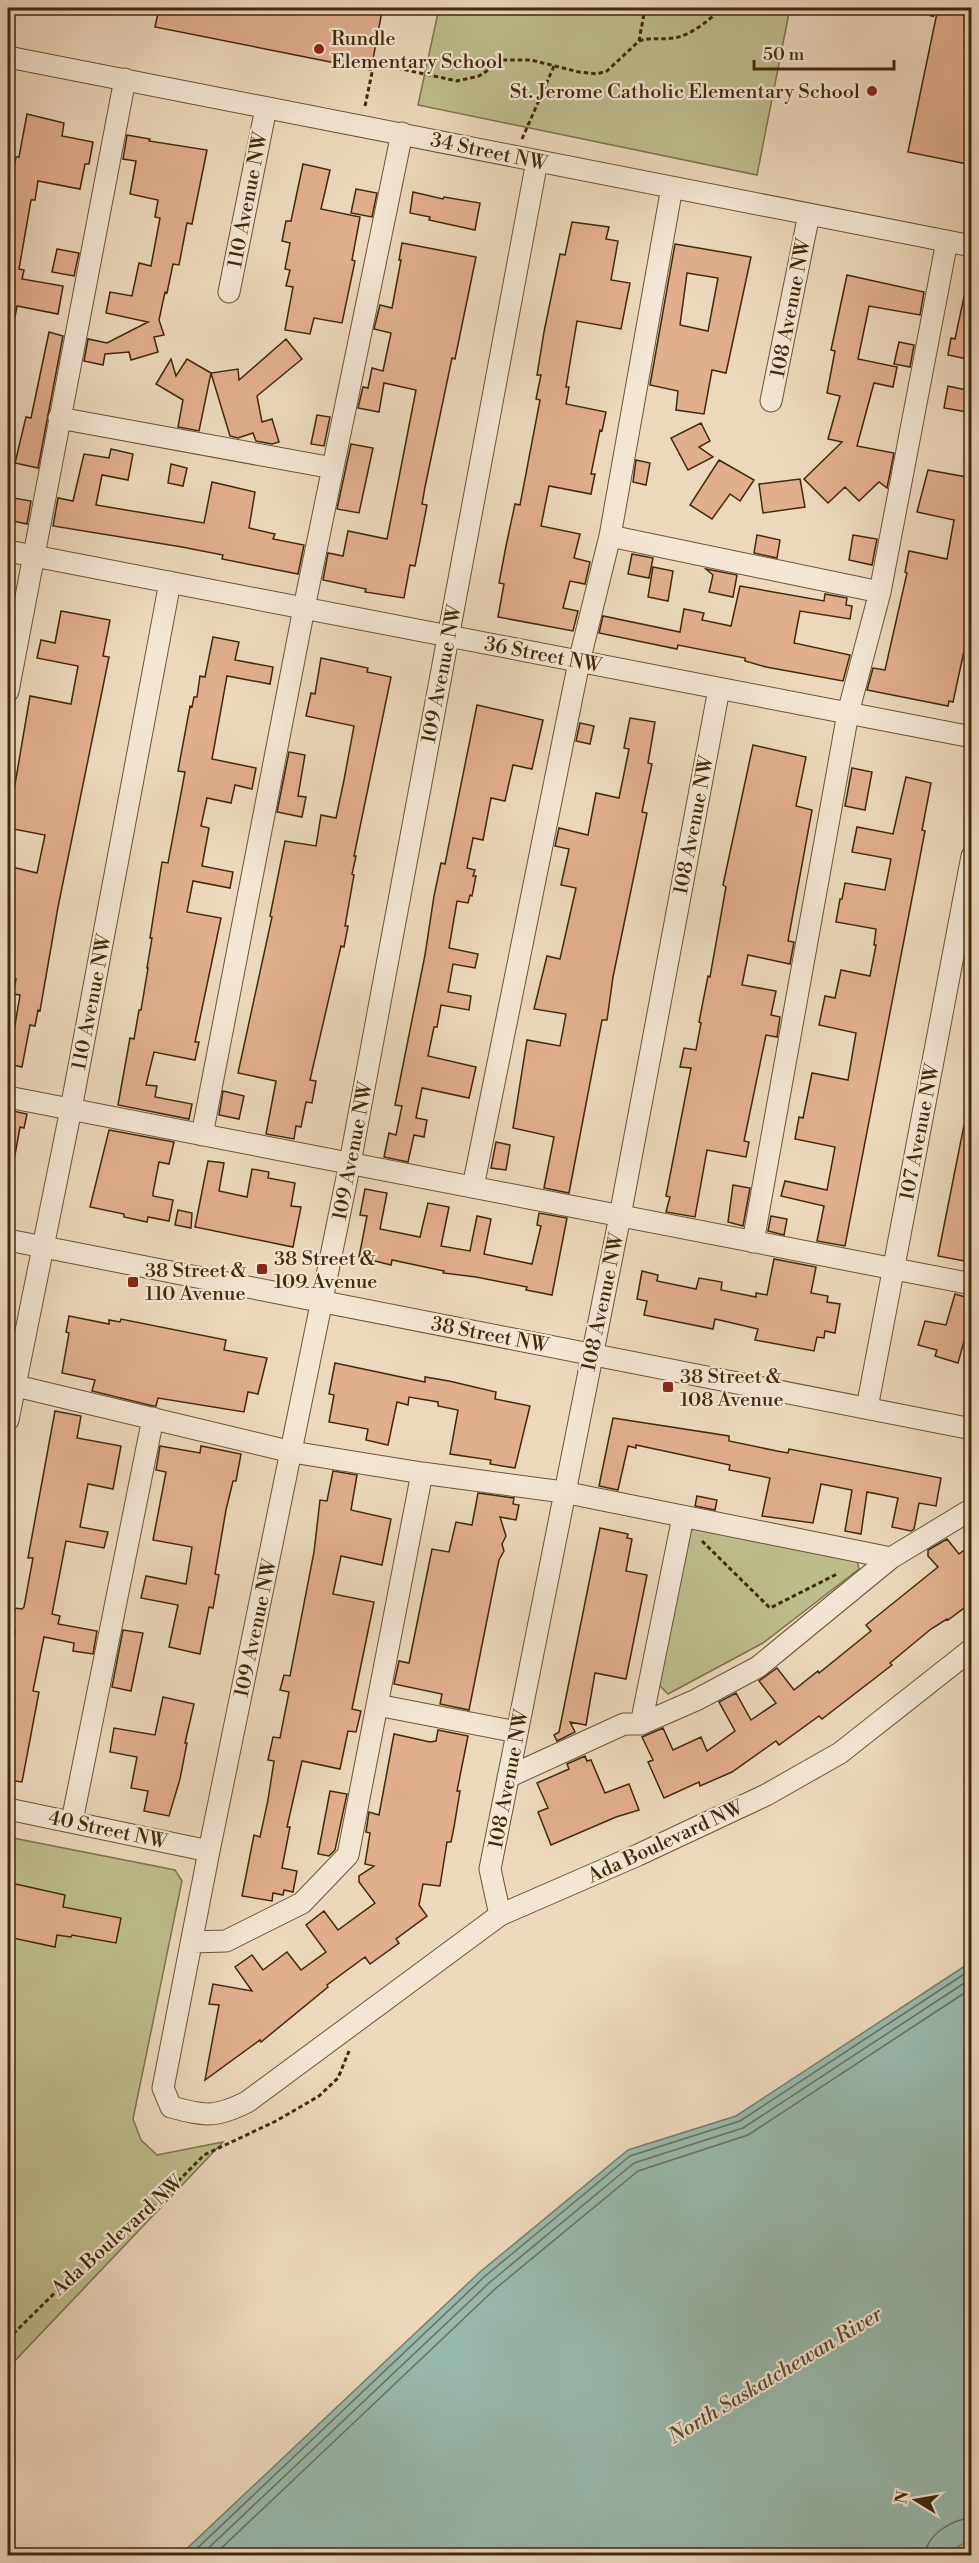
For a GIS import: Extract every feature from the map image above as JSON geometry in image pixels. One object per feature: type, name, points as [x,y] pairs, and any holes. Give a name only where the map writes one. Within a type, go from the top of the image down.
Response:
[{"type":"street","name":"34 Street NW","points":[[8,57],[972,246]]},
{"type":"street","points":[[8,691],[35,556],[58,418],[125,79]]},
{"type":"street","name":"110 Avenue NW","points":[[229,292],[266,108]]},
{"type":"street","points":[[202,1134],[304,608],[402,134]]},
{"type":"street","name":"109 Avenue NW","points":[[201,2115],[171,2107],[163,2088],[209,1851],[350,1163],[448,636],[527,159]]},
{"type":"street","points":[[473,1187],[579,662],[610,536],[672,187]]},
{"type":"street","name":"108 Avenue NW","points":[[771,401],[809,214]]},
{"type":"street","points":[[753,1242],[848,713],[880,592],[947,241]]},
{"type":"street","points":[[58,418],[333,468]]},
{"type":"street","points":[[610,536],[880,592]]},
{"type":"street","name":"36 Street NW","points":[[8,551],[972,737]]},
{"type":"street","name":"110 Avenue NW","points":[[8,1420],[11,1385],[71,1109],[170,582]]},
{"type":"street","name":"108 Avenue NW","points":[[500,1915],[490,1869],[563,1492],[620,1216],[719,688]]},
{"type":"street","name":"107 Avenue NW","points":[[867,1408],[972,856]]},
{"type":"street","points":[[8,1096],[972,1284]]},
{"type":"street","name":"38 Street NW","points":[[8,1240],[972,1429]]},
{"type":"street","points":[[11,1385],[292,1452],[563,1492],[891,1558]]},
{"type":"street","points":[[72,1821],[153,1418]]},
{"type":"street","points":[[192,1942],[226,1941],[302,1903],[348,1855],[422,1473]]},
{"type":"street","points":[[508,1777],[624,1724],[641,1724],[696,1700],[758,1667],[891,1558],[972,1509]]},
{"type":"street","points":[[641,1724],[683,1517]]},
{"type":"street","name":"Ada Boulevard NW","points":[[201,2115],[225,2113],[247,2102],[500,1915],[638,1855],[766,1795],[840,1753],[972,1649]]},
{"type":"street","points":[[377,1705],[517,1732]]},
{"type":"street","name":"40 Street NW","points":[[8,1809],[209,1851]]},
{"type":"path","points":[[639,41],[645,8]]},
{"type":"path","points":[[360,126],[375,63],[457,81],[479,76],[503,60],[531,60],[597,74],[607,71],[639,41],[648,38],[675,38],[709,20],[722,8]]},
{"type":"path","points":[[893,8],[936,16]]},
{"type":"path","points":[[527,159],[523,134],[554,66]]},
{"type":"path","points":[[699,1539],[770,1608],[838,1574]]},
{"type":"path","name":"Ada Boulevard NW","points":[[8,2339],[90,2258],[130,2230],[204,2155],[284,2118],[319,2096],[338,2078],[350,2049],[352,2023]]},
{"type":"green space","points":[[439,8],[790,8],[757,175],[418,105]]},
{"type":"green space","points":[[698,1526],[856,1557],[859,1569],[763,1643],[668,1694],[658,1684],[685,1535]]},
{"type":"green space","points":[[8,1837],[175,1870],[182,1881],[133,2119],[141,2140],[157,2155],[223,2142],[8,2368]]},
{"type":"green space","points":[[971,2539],[971,2555],[943,2555]]},
{"type":"water","name":"North Saskatchewan River","points":[[971,1962],[971,2539],[943,2556],[180,2555],[480,2272],[628,2150],[736,2116]]},
{"type":"building","name":"Rundle Elementary School","points":[[159,8],[363,8],[382,11],[371,70],[155,27]]},
{"type":"building","name":"St. Jerome Catholic Elementary School","points":[[938,8],[972,8],[972,165],[908,152]]},
{"type":"building","points":[[27,114],[64,123],[62,136],[93,142],[89,164],[85,164],[80,189],[38,181],[35,200],[31,200],[19,269],[24,270],[22,279],[63,286],[58,314],[17,306],[15,317],[8,316],[8,193],[11,171],[13,171],[16,157],[19,157]]},
{"type":"building","points":[[127,135],[150,139],[149,141],[207,150],[192,224],[187,223],[179,265],[173,264],[167,293],[165,292],[159,320],[164,335],[154,337],[158,352],[131,360],[129,352],[105,354],[103,365],[84,361],[88,339],[107,343],[148,322],[106,313],[110,292],[132,296],[139,263],[151,266],[160,218],[155,217],[158,200],[130,194],[136,161],[123,159]]},
{"type":"building","points":[[303,164],[330,170],[321,209],[360,217],[352,260],[355,261],[342,323],[314,318],[310,334],[285,330],[293,287],[286,286],[290,270],[285,269],[290,243],[282,241],[286,221],[291,221]]},
{"type":"building","points":[[356,189],[377,193],[372,217],[351,213]]},
{"type":"building","points":[[413,192],[443,199],[444,197],[480,203],[475,230],[429,220],[430,217],[410,213]]},
{"type":"building","points":[[572,222],[609,227],[606,239],[618,241],[611,280],[630,283],[621,329],[577,321],[566,387],[569,387],[566,404],[606,412],[591,474],[595,474],[591,494],[549,486],[541,526],[580,534],[574,558],[590,562],[585,584],[570,581],[563,608],[578,611],[573,631],[498,617],[504,584],[499,583],[506,546],[515,504],[520,505],[540,400],[536,399],[541,375],[537,375],[544,332],[560,254],[565,255]]},
{"type":"building","points":[[402,243],[476,257],[425,487],[422,504],[427,505],[415,566],[410,565],[404,598],[365,592],[366,589],[323,580],[328,553],[343,556],[348,531],[387,539],[416,390],[384,383],[379,412],[358,408],[363,387],[368,388],[372,368],[383,371],[391,333],[374,329],[380,305],[392,308]]},
{"type":"building","points":[[675,244],[751,257],[726,373],[712,370],[704,414],[676,410],[678,391],[650,385]],"holes":[[[687,273],[718,278],[708,331],[680,325]]]},
{"type":"building","points":[[57,249],[79,253],[74,276],[52,272]]},
{"type":"building","points":[[847,275],[924,292],[920,315],[869,306],[858,359],[897,367],[893,387],[874,383],[857,446],[894,453],[887,488],[879,482],[859,501],[845,487],[828,503],[804,479],[842,442],[828,439],[840,396],[827,393],[835,351],[831,350]]},
{"type":"building","points":[[965,292],[972,292],[972,360],[948,355],[951,338],[955,339]]},
{"type":"building","points":[[49,332],[63,336],[38,468],[15,463],[26,417],[31,418]]},
{"type":"building","points":[[286,339],[302,359],[257,396],[262,422],[272,419],[279,442],[272,444],[256,441],[253,433],[238,438],[230,436],[211,373],[238,369],[239,380]]},
{"type":"building","points":[[899,342],[914,345],[910,367],[894,364]]},
{"type":"building","points":[[171,359],[176,376],[187,359],[211,373],[199,431],[178,427],[183,400],[156,384]]},
{"type":"building","points":[[948,386],[971,391],[967,412],[944,408]]},
{"type":"building","points":[[317,415],[330,417],[324,446],[311,444]]},
{"type":"building","points":[[701,423],[710,441],[699,447],[713,457],[688,470],[671,438]]},
{"type":"building","points":[[351,444],[373,448],[359,513],[337,509]]},
{"type":"building","points":[[111,449],[133,454],[128,480],[102,475],[96,505],[204,523],[212,482],[255,492],[249,528],[275,534],[273,539],[304,545],[298,574],[222,559],[223,555],[53,526],[58,498],[73,501],[84,454],[109,458]]},
{"type":"building","points":[[636,460],[650,463],[646,485],[633,482]]},
{"type":"building","points":[[719,460],[754,480],[740,501],[730,494],[712,519],[690,505]]},
{"type":"building","points":[[171,464],[187,468],[183,486],[168,483]]},
{"type":"building","points":[[928,470],[972,478],[972,614],[953,702],[949,701],[948,706],[867,690],[873,668],[885,670],[907,573],[905,572],[909,551],[947,559],[954,520],[917,512]]},
{"type":"building","points":[[800,479],[805,507],[763,513],[759,484]]},
{"type":"building","points":[[8,497],[31,501],[27,524],[8,520]]},
{"type":"building","points":[[757,535],[780,540],[777,558],[754,553]]},
{"type":"building","points":[[853,535],[877,539],[872,565],[849,560]]},
{"type":"building","points":[[632,554],[653,558],[649,578],[628,574]]},
{"type":"building","points":[[653,567],[673,571],[668,601],[648,597]]},
{"type":"building","points":[[706,569],[737,575],[733,597],[709,592],[713,575]]},
{"type":"building","points":[[740,586],[824,601],[825,594],[847,598],[846,605],[852,606],[850,619],[800,611],[794,643],[850,655],[843,681],[766,667],[745,661],[745,658],[678,645],[677,649],[599,633],[603,616],[680,632],[684,609],[704,613],[702,620],[731,626]]},
{"type":"building","points":[[61,611],[110,620],[103,656],[109,657],[58,907],[40,1011],[38,1010],[35,1026],[30,1025],[22,1067],[8,1064],[8,1036],[13,1037],[20,995],[13,994],[16,979],[8,978],[8,866],[37,873],[45,835],[8,828],[8,817],[30,696],[71,704],[78,666],[37,658],[41,640],[55,643]]},
{"type":"building","points":[[213,637],[239,642],[235,660],[273,667],[270,684],[227,676],[212,759],[256,768],[252,789],[235,785],[231,803],[207,798],[201,826],[209,828],[202,866],[233,872],[230,888],[193,881],[187,912],[221,918],[195,1042],[199,1042],[195,1060],[154,1052],[146,1085],[157,1086],[155,1097],[192,1104],[189,1119],[118,1105],[130,1038],[134,1039],[139,1010],[141,1010],[162,862],[168,863],[185,772],[178,771],[190,706],[192,707],[194,697],[197,697],[200,676],[205,677]]},
{"type":"building","points":[[321,658],[368,668],[367,672],[391,677],[354,856],[356,856],[352,874],[354,875],[345,926],[348,926],[344,947],[341,946],[310,1080],[316,1081],[312,1103],[306,1102],[301,1127],[296,1126],[294,1139],[266,1134],[276,1081],[238,1073],[272,917],[270,916],[285,841],[316,846],[321,815],[336,818],[344,780],[354,726],[306,716],[311,693],[315,694]]},
{"type":"building","points":[[477,705],[543,720],[532,769],[513,765],[505,801],[491,798],[483,840],[473,838],[467,868],[475,870],[472,896],[470,895],[468,903],[457,901],[449,948],[478,954],[475,968],[453,964],[448,992],[471,996],[469,1010],[441,1005],[428,1056],[476,1067],[469,1098],[422,1088],[416,1118],[427,1120],[424,1137],[414,1135],[408,1162],[384,1157],[389,1133],[396,1135],[402,1106],[395,1105],[425,955],[434,896],[441,863],[445,864]]},
{"type":"building","points":[[630,718],[655,722],[648,763],[652,764],[642,812],[647,813],[613,977],[607,1020],[602,1020],[569,1193],[544,1188],[554,1137],[513,1128],[527,1040],[560,1046],[566,1014],[534,1009],[547,956],[560,959],[576,888],[561,885],[569,849],[555,846],[559,828],[588,835],[596,793],[619,798],[629,749],[624,748]]},
{"type":"building","points":[[580,723],[594,726],[590,744],[576,741]]},
{"type":"building","points":[[753,745],[806,757],[796,806],[812,810],[788,941],[794,942],[790,964],[748,955],[742,985],[776,991],[771,1015],[780,1017],[777,1037],[766,1035],[744,1141],[749,1142],[746,1157],[707,1150],[695,1217],[666,1212],[670,1197],[666,1196],[691,1068],[680,1067],[684,1048],[696,1050],[701,1023],[699,1022],[708,976],[710,977],[726,887],[723,885]]},
{"type":"building","points":[[289,752],[305,755],[298,796],[306,797],[302,817],[277,812]]},
{"type":"building","points":[[852,768],[872,772],[865,810],[845,806]]},
{"type":"building","points":[[906,777],[931,783],[922,830],[925,831],[845,1246],[817,1241],[824,1206],[781,1196],[785,1181],[827,1190],[835,1147],[795,1139],[799,1117],[803,1118],[812,1073],[848,1080],[856,1033],[819,1025],[825,996],[835,998],[841,970],[870,976],[876,945],[874,945],[876,929],[836,922],[840,899],[842,899],[845,883],[885,890],[891,859],[852,852],[857,827],[893,834]]},
{"type":"building","points":[[223,1091],[244,1096],[239,1119],[219,1115]]},
{"type":"building","points":[[8,1110],[27,1114],[24,1128],[20,1127],[15,1155],[8,1155]]},
{"type":"building","points":[[964,1125],[972,1126],[972,1254],[966,1253],[964,1261],[938,1256]]},
{"type":"building","points":[[109,1130],[174,1142],[169,1164],[159,1162],[153,1193],[153,1196],[173,1200],[169,1221],[148,1217],[147,1222],[124,1217],[124,1214],[90,1207]]},
{"type":"building","points":[[496,1142],[510,1145],[506,1170],[491,1168]]},
{"type":"building","points":[[208,1161],[224,1163],[219,1191],[247,1197],[252,1169],[269,1172],[268,1178],[295,1183],[291,1206],[301,1207],[293,1247],[195,1227]]},
{"type":"building","points":[[733,1185],[750,1188],[743,1226],[728,1222]]},
{"type":"building","points":[[365,1189],[387,1193],[380,1229],[420,1237],[428,1203],[449,1207],[441,1246],[470,1251],[477,1216],[491,1219],[484,1254],[532,1264],[541,1226],[537,1225],[539,1213],[567,1218],[552,1295],[526,1290],[527,1287],[443,1273],[444,1271],[392,1260],[391,1265],[359,1257],[367,1216],[360,1215]]},
{"type":"building","points":[[178,1210],[192,1213],[191,1228],[175,1225]]},
{"type":"building","points":[[771,1216],[787,1219],[784,1235],[768,1231]]},
{"type":"building","points":[[774,1259],[816,1267],[811,1293],[828,1296],[827,1302],[840,1304],[835,1333],[825,1331],[824,1338],[817,1337],[814,1351],[755,1340],[758,1329],[715,1319],[713,1329],[644,1315],[647,1301],[637,1299],[642,1271],[658,1275],[657,1281],[696,1289],[699,1278],[722,1282],[721,1290],[756,1297],[756,1293],[767,1295]]},
{"type":"building","points":[[955,1294],[972,1299],[972,1323],[969,1323],[958,1363],[935,1356],[937,1350],[918,1345],[925,1321],[946,1325]]},
{"type":"building","points":[[69,1316],[109,1324],[109,1320],[120,1322],[121,1319],[226,1340],[224,1350],[267,1358],[258,1394],[248,1392],[244,1412],[158,1398],[156,1406],[153,1406],[92,1391],[95,1380],[62,1373],[69,1333],[66,1332]]},
{"type":"building","points":[[335,1363],[425,1382],[425,1377],[449,1381],[496,1392],[495,1399],[530,1406],[515,1468],[490,1464],[491,1460],[450,1454],[458,1410],[438,1406],[438,1402],[409,1397],[408,1405],[397,1402],[388,1445],[366,1440],[368,1429],[329,1422],[334,1395],[329,1394]]},
{"type":"building","points":[[55,1411],[81,1416],[77,1438],[121,1446],[113,1489],[88,1484],[80,1527],[108,1532],[104,1548],[66,1541],[52,1614],[60,1616],[58,1624],[97,1631],[93,1654],[73,1651],[74,1643],[44,1637],[33,1691],[39,1692],[22,1782],[8,1780],[8,1677],[15,1631],[11,1630],[15,1608],[24,1607],[33,1558],[28,1558]]},
{"type":"building","points":[[613,1418],[729,1436],[729,1441],[777,1451],[788,1453],[789,1449],[941,1478],[936,1506],[919,1503],[914,1529],[911,1531],[892,1527],[898,1498],[867,1492],[861,1534],[845,1531],[852,1490],[821,1484],[813,1523],[762,1516],[770,1478],[729,1470],[730,1465],[636,1445],[636,1448],[628,1446],[618,1490],[599,1486]]},
{"type":"building","points":[[160,1446],[200,1453],[201,1446],[241,1454],[236,1481],[233,1481],[226,1510],[215,1574],[219,1575],[213,1608],[209,1607],[200,1654],[169,1647],[178,1605],[141,1598],[146,1576],[186,1584],[192,1547],[153,1540],[166,1472],[156,1470]]},
{"type":"building","points":[[333,1471],[357,1475],[351,1510],[391,1519],[382,1565],[341,1556],[333,1594],[374,1602],[352,1709],[361,1711],[356,1732],[348,1731],[340,1769],[302,1761],[287,1827],[290,1827],[282,1868],[297,1871],[293,1892],[284,1890],[283,1895],[273,1893],[272,1901],[242,1896],[254,1835],[260,1837],[268,1800],[274,1761],[268,1760],[273,1737],[280,1738],[289,1692],[280,1690],[284,1675],[290,1676],[314,1552],[320,1500],[327,1501]]},
{"type":"building","points":[[478,1493],[514,1498],[513,1504],[519,1505],[516,1520],[500,1517],[506,1536],[502,1544],[504,1551],[499,1560],[469,1710],[440,1704],[442,1694],[394,1684],[399,1661],[409,1663],[432,1549],[449,1552],[456,1522],[472,1525]]},
{"type":"building","points":[[697,1496],[717,1500],[715,1510],[695,1506]]},
{"type":"building","points":[[600,1528],[628,1534],[627,1538],[632,1539],[626,1571],[647,1575],[626,1679],[595,1673],[586,1725],[570,1722],[575,1732],[557,1741],[554,1735],[559,1732]]},
{"type":"building","points":[[947,1539],[959,1554],[972,1544],[972,1602],[948,1620],[931,1629],[890,1663],[892,1665],[822,1719],[819,1716],[779,1745],[776,1741],[732,1772],[700,1786],[699,1782],[664,1798],[648,1762],[653,1760],[642,1737],[663,1728],[673,1750],[701,1737],[707,1751],[735,1731],[719,1702],[736,1693],[751,1720],[776,1703],[759,1681],[777,1668],[794,1690],[818,1671],[819,1673],[871,1631],[866,1625],[938,1567],[928,1556],[928,1550]]},
{"type":"building","points":[[123,1630],[143,1633],[131,1691],[112,1687]]},
{"type":"building","points":[[163,1697],[194,1704],[180,1779],[169,1816],[144,1811],[148,1791],[131,1788],[137,1757],[110,1752],[114,1728],[155,1735]]},
{"type":"building","points":[[438,1730],[468,1736],[457,1791],[460,1791],[454,1827],[451,1842],[447,1842],[440,1886],[423,1884],[419,1905],[427,1916],[396,1939],[399,1943],[370,1964],[365,1957],[327,1985],[328,1987],[261,2042],[260,2040],[205,2080],[219,2005],[209,2004],[213,1984],[252,1991],[235,1967],[252,1955],[263,1970],[287,1952],[301,1970],[326,1952],[306,1925],[324,1911],[338,1930],[375,1903],[359,1882],[359,1876],[374,1866],[365,1864],[370,1833],[366,1832],[369,1812],[379,1815],[394,1734],[430,1742],[436,1741]]},
{"type":"building","points":[[585,1756],[587,1761],[591,1760],[605,1793],[629,1784],[639,1810],[616,1817],[551,1845],[538,1812],[548,1808],[537,1783],[569,1769],[567,1764]]},
{"type":"building","points":[[330,1791],[347,1794],[335,1850],[329,1856],[318,1854]]},
{"type":"building","points":[[11,1883],[65,1895],[63,1907],[121,1918],[116,1943],[72,1935],[71,1937],[57,1935],[55,1947],[8,1937],[8,1899]]},
{"type":"place","name":"Rundle Elementary School","points":[[319,49]]},
{"type":"place","name":"St. Jerome Catholic Elementary School","points":[[872,91]]},
{"type":"place","name":"38 Street & 109 Avenue","points":[[262,1269]]},
{"type":"place","name":"38 Street & 110 Avenue","points":[[133,1282]]},
{"type":"place","name":"38 Street & 108 Avenue","points":[[668,1387]]}]
